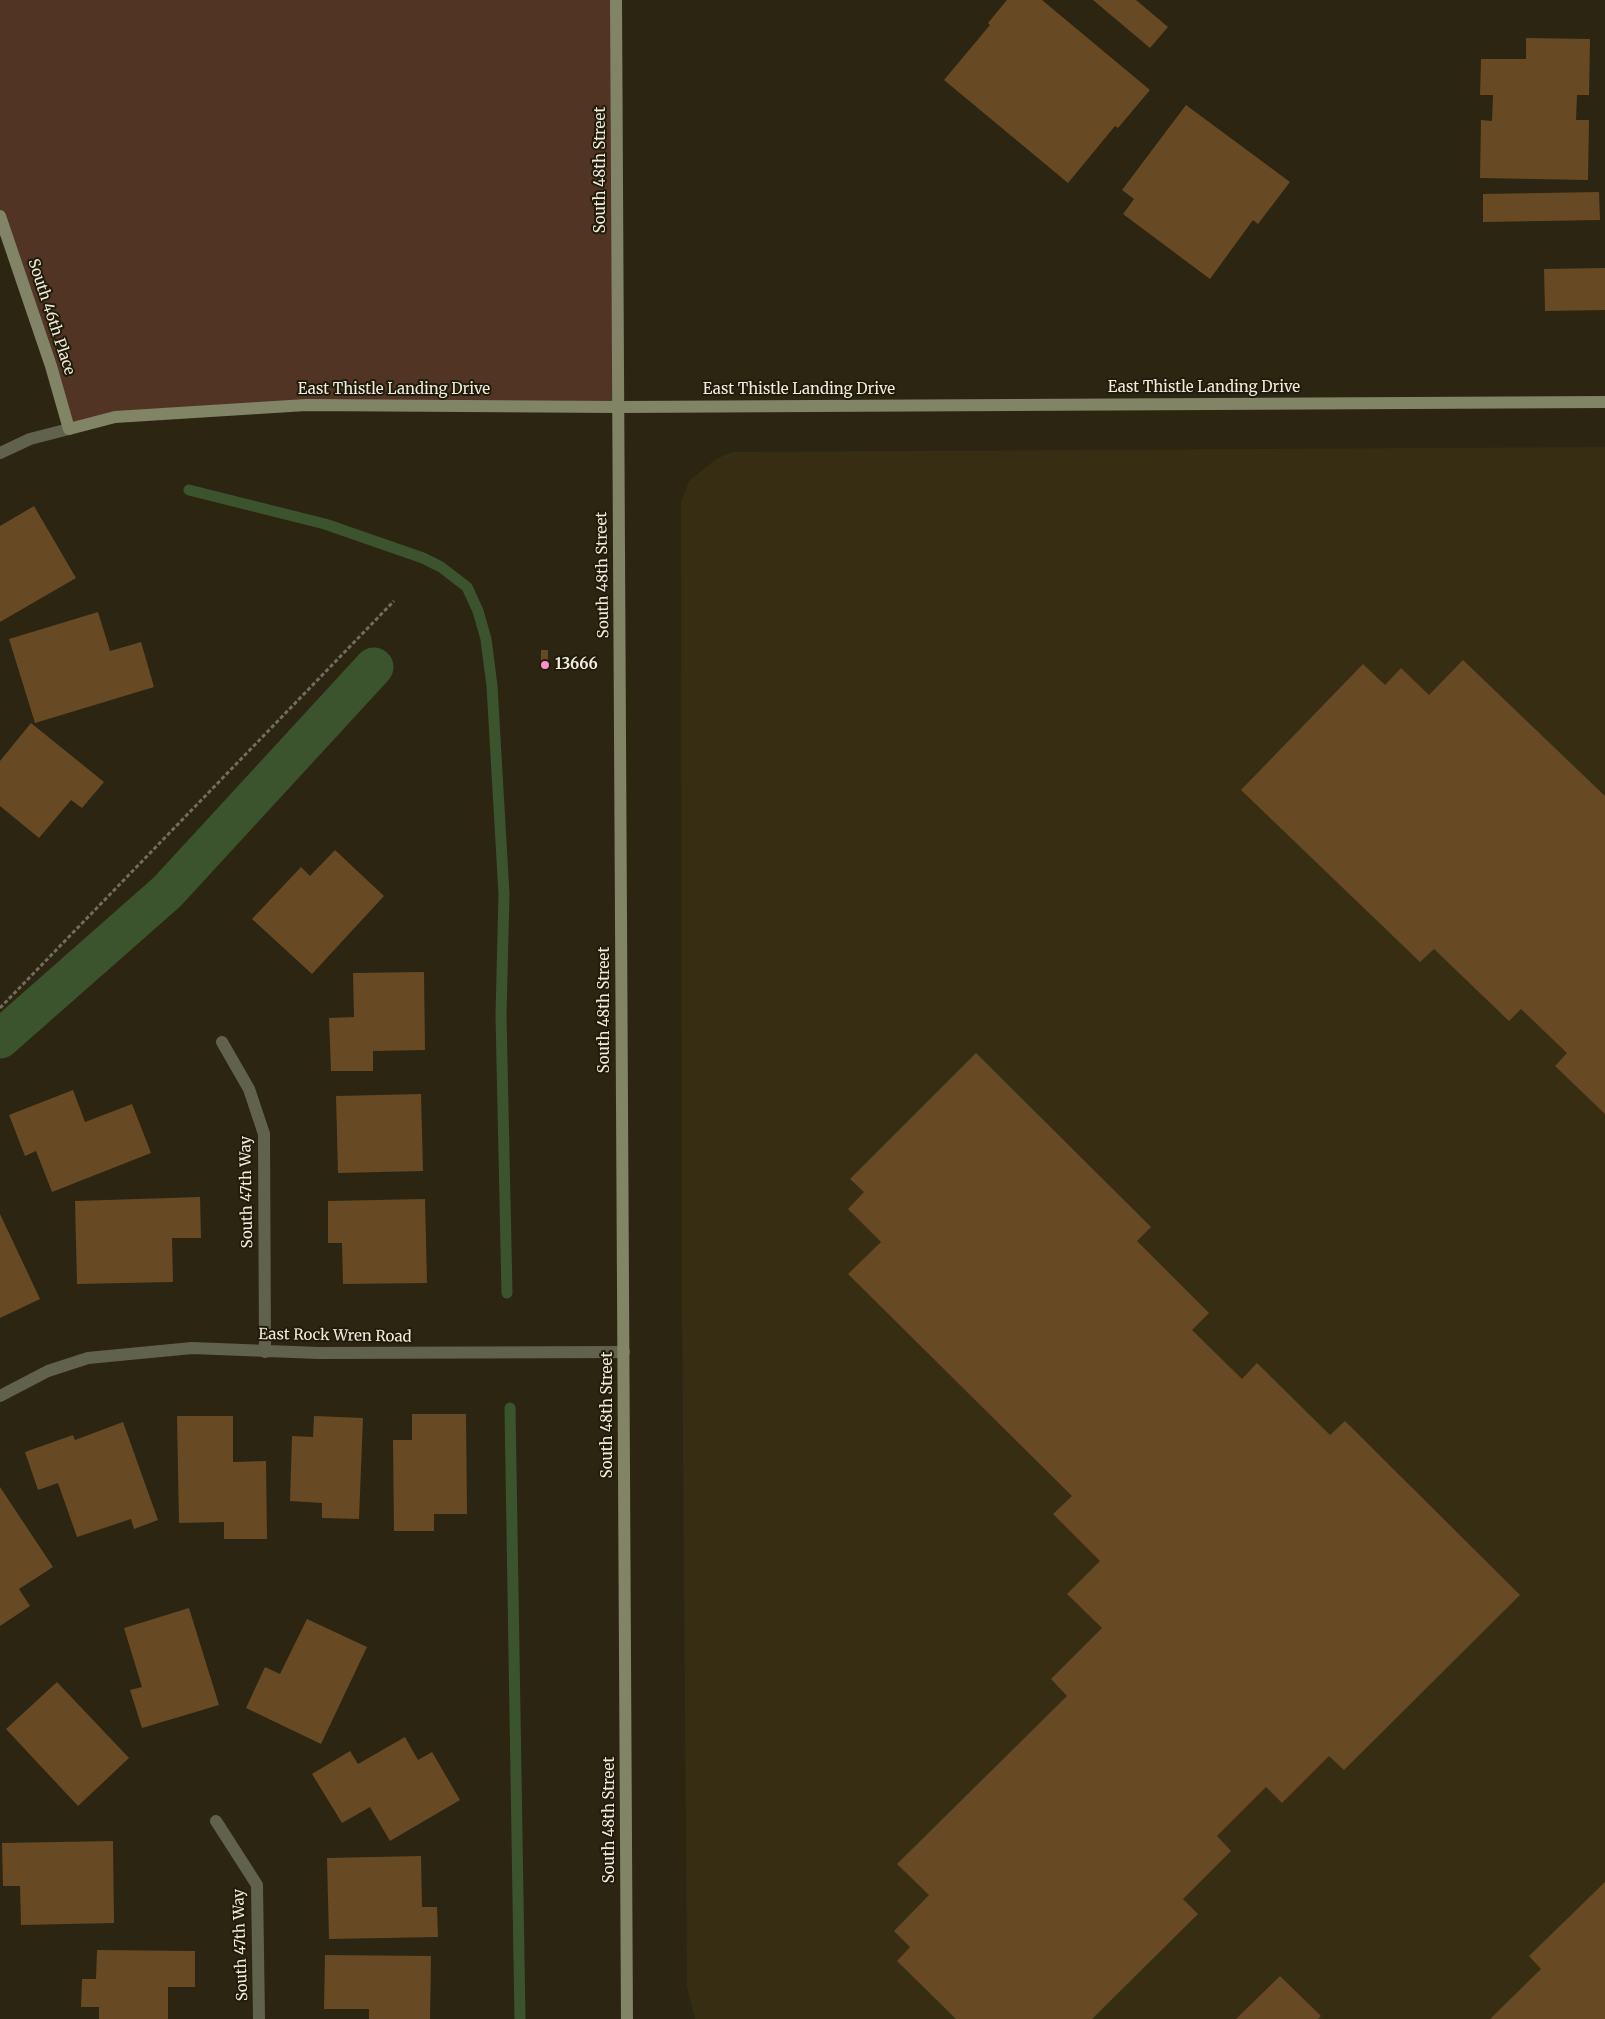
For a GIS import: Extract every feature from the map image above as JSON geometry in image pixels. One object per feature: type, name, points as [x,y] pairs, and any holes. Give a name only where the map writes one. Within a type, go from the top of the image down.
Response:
[{"type":"main road","name":"South 48th Street","points":[[616,0],[628,2019]]},
{"type":"main road","name":"South 46th Place","points":[[0,216],[51,366],[68,429]]},
{"type":"main road","name":"East Thistle Landing Drive","points":[[68,429],[115,417],[306,405],[618,407],[1605,402]]},
{"type":"street","name":"East Thistle Landing Drive","points":[[0,454],[30,439],[68,429]]},
{"type":"street","name":"South 47th Way","points":[[222,1042],[249,1089],[264,1134],[265,1352]]},
{"type":"street","name":"East Rock Wren Road","points":[[0,1396],[48,1372],[88,1358],[192,1348],[265,1352],[624,1352]]},
{"type":"street","name":"South 47th Way","points":[[216,1822],[258,1885],[259,2019]]},
{"type":"path","points":[[0,1008],[394,601]]},
{"type":"shaded area","points":[[0,0],[617,0],[618,407],[306,405],[115,417],[69,429],[0,216]]},
{"type":"shaded area","points":[[1605,447],[1605,2019],[695,2019],[687,1987],[682,1302],[681,502],[689,481],[716,459],[732,452]]},
{"type":"building","points":[[1007,0],[1042,0],[1150,90],[1118,128],[1115,126],[1068,183],[944,80],[990,25],[988,23]]},
{"type":"building","points":[[1093,0],[1136,0],[1168,27],[1150,48]]},
{"type":"building","points":[[1526,38],[1590,39],[1589,95],[1577,95],[1576,120],[1589,120],[1588,180],[1480,178],[1481,120],[1492,121],[1493,95],[1480,95],[1481,59],[1526,59]]},
{"type":"building","points":[[1186,105],[1290,182],[1258,224],[1253,220],[1210,279],[1123,214],[1134,199],[1122,190]]},
{"type":"building","points":[[1599,192],[1600,220],[1483,222],[1483,194]]},
{"type":"building","points":[[1605,268],[1605,310],[1545,311],[1544,269]]},
{"type":"building","points":[[34,506],[76,578],[0,622],[0,526]]},
{"type":"building","points":[[98,612],[110,651],[141,642],[154,687],[35,723],[9,639]]},
{"type":"building","points":[[541,650],[548,650],[548,670],[541,670]]},
{"type":"building","points":[[1463,660],[1605,796],[1605,1114],[1555,1066],[1567,1053],[1521,1009],[1509,1021],[1434,949],[1420,962],[1241,790],[1363,664],[1385,685],[1401,668],[1429,695]]},
{"type":"building","points":[[31,723],[104,782],[82,808],[71,800],[39,838],[0,806],[0,761]]},
{"type":"building","points":[[335,850],[384,896],[312,974],[252,919],[301,867],[310,876]]},
{"type":"building","points":[[424,972],[425,1050],[373,1051],[373,1071],[331,1071],[329,1018],[354,1017],[353,973]]},
{"type":"building","points":[[976,1053],[1151,1227],[1137,1241],[1209,1313],[1192,1330],[1242,1379],[1257,1363],[1330,1435],[1345,1421],[1520,1595],[1344,1770],[1329,1756],[1282,1803],[1266,1787],[1217,1836],[1231,1851],[1183,1899],[1198,1914],[1092,2019],[956,2019],[897,1961],[910,1947],[894,1931],[929,1895],[897,1864],[1067,1696],[1051,1679],[1102,1628],[1067,1594],[1100,1561],[1053,1514],[1072,1496],[848,1274],[881,1242],[848,1209],[864,1192],[850,1179]]},
{"type":"building","points":[[73,1090],[85,1122],[132,1104],[151,1153],[52,1192],[36,1151],[25,1156],[9,1115]]},
{"type":"building","points":[[421,1094],[423,1171],[338,1173],[336,1096]]},
{"type":"building","points":[[200,1197],[201,1238],[172,1238],[173,1282],[77,1284],[75,1201]]},
{"type":"building","points":[[425,1199],[427,1283],[343,1284],[342,1243],[328,1243],[328,1201]]},
{"type":"building","points":[[0,1214],[40,1299],[0,1318]]},
{"type":"building","points":[[412,1414],[466,1414],[467,1514],[434,1514],[434,1531],[394,1531],[393,1440],[412,1440]]},
{"type":"building","points":[[177,1416],[233,1416],[233,1462],[266,1461],[267,1539],[224,1539],[224,1522],[179,1523]]},
{"type":"building","points":[[314,1416],[363,1418],[359,1519],[322,1518],[322,1503],[290,1501],[292,1436],[313,1437]]},
{"type":"building","points":[[123,1422],[158,1520],[134,1529],[131,1519],[77,1537],[58,1483],[38,1490],[25,1452],[73,1435],[75,1440]]},
{"type":"building","points":[[0,1487],[53,1567],[19,1589],[30,1606],[0,1626]]},
{"type":"building","points":[[189,1608],[219,1705],[142,1728],[130,1690],[142,1687],[124,1628]]},
{"type":"building","points":[[307,1619],[367,1647],[321,1744],[246,1708],[265,1667],[280,1674]]},
{"type":"building","points":[[57,1682],[129,1758],[78,1806],[6,1729]]},
{"type":"building","points":[[405,1737],[418,1760],[432,1752],[460,1800],[390,1841],[370,1807],[342,1823],[312,1774],[350,1751],[358,1764]]},
{"type":"building","points":[[113,1841],[114,1923],[21,1925],[20,1886],[3,1886],[2,1843]]},
{"type":"building","points":[[421,1856],[422,1907],[437,1907],[438,1937],[329,1939],[327,1858]]},
{"type":"building","points":[[1605,1882],[1605,2019],[1490,2019],[1541,1969],[1529,1956]]},
{"type":"building","points":[[97,1950],[195,1951],[195,1987],[168,1987],[168,2019],[99,2019],[99,2007],[81,2007],[82,1979],[96,1979]]},
{"type":"building","points":[[325,1955],[431,1956],[430,2019],[369,2019],[369,2009],[324,2009]]},
{"type":"building","points":[[1280,1976],[1321,2016],[1318,2019],[1236,2019]]},
{"type":"waterway","points":[[189,490],[325,524],[423,558],[441,567],[467,587],[478,611],[486,639],[492,686],[504,894],[501,1015],[507,1293]]},
{"type":"waterway","points":[[0,1039],[167,892],[374,667]]},
{"type":"waterway","points":[[510,1408],[520,2019]]},
{"type":"place","name":"13666","points":[[545,665]]}]
